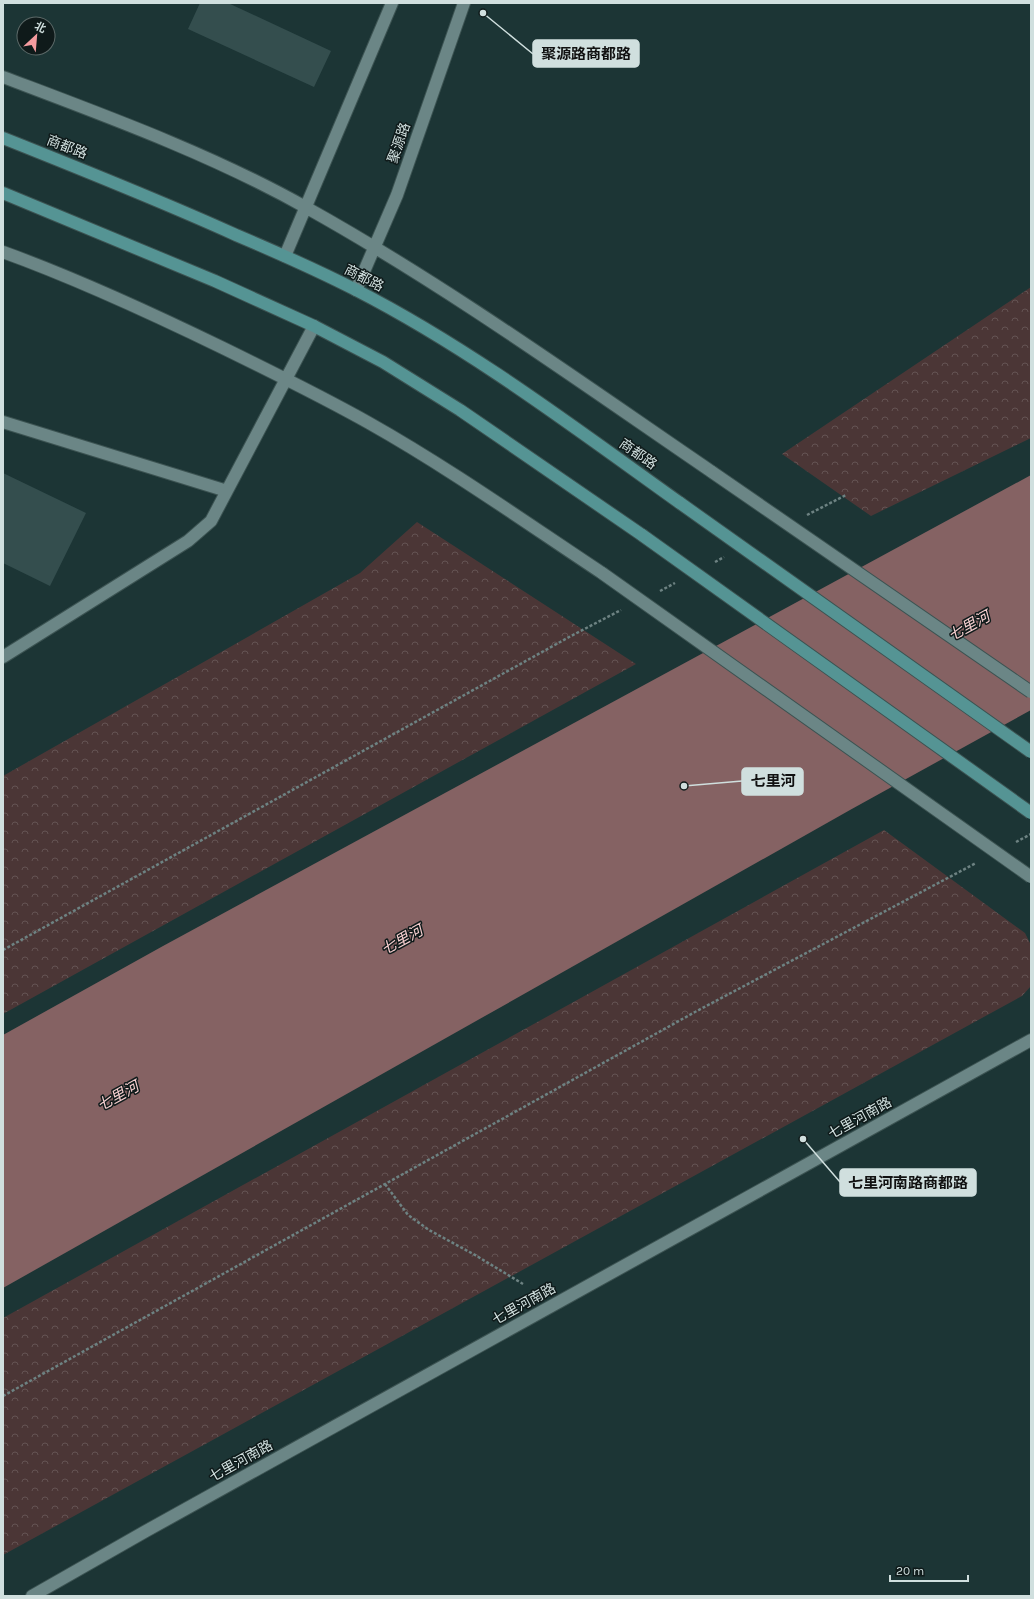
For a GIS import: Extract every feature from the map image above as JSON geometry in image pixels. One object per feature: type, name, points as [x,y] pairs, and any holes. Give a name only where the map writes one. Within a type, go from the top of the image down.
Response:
[{"type":"main road","name":"商都路","points":[[3,138],[94,173],[285,256],[356,290],[406,318],[488,367],[1031,752]]},
{"type":"main road","points":[[3,193],[215,281],[314,326],[383,362],[460,410],[642,535],[1031,813]]},
{"type":"street","points":[[285,256],[392,3]]},
{"type":"street","name":"聚源路","points":[[356,290],[397,195],[464,3]]},
{"type":"street","points":[[3,77],[202,155],[306,207],[375,248],[493,324],[712,472],[1031,692]]},
{"type":"street","points":[[3,252],[159,317],[286,379],[369,423],[436,463],[602,572],[1031,877]]},
{"type":"street","points":[[3,657],[188,541],[211,521],[314,326]]},
{"type":"street","points":[[3,422],[227,491]]},
{"type":"street","name":"七里河南路","points":[[32,1596],[1031,1040]]},
{"type":"path","points":[[804,517],[846,495]]},
{"type":"path","points":[[712,564],[726,556]]},
{"type":"path","points":[[656,592],[677,582]]},
{"type":"path","points":[[3,950],[571,636],[628,607]]},
{"type":"path","points":[[1011,844],[1031,834]]},
{"type":"path","points":[[3,1396],[695,1012],[978,862]]},
{"type":"path","points":[[385,1184],[408,1215],[430,1230],[523,1284]]},
{"type":"green space","points":[[1031,287],[1031,438],[871,516],[782,454]]},
{"type":"green space","points":[[417,522],[636,664],[3,1014],[3,776],[360,573]]},
{"type":"green space","points":[[884,830],[1025,933],[1031,945],[1031,986],[1022,996],[3,1555],[3,1318]]},
{"type":"water","points":[[1031,475],[1031,710],[850,810],[3,1288],[3,1035],[163,946]]},
{"type":"building","points":[[200,3],[228,3],[331,51],[314,87],[188,29]]},
{"type":"building","points":[[3,473],[86,513],[50,586],[3,563]]},
{"type":"place","name":"聚源路商都路","points":[[483,13]]},
{"type":"place","name":"七里河","points":[[684,786]]},
{"type":"place","name":"七里河南路商都路","points":[[803,1139]]}]
